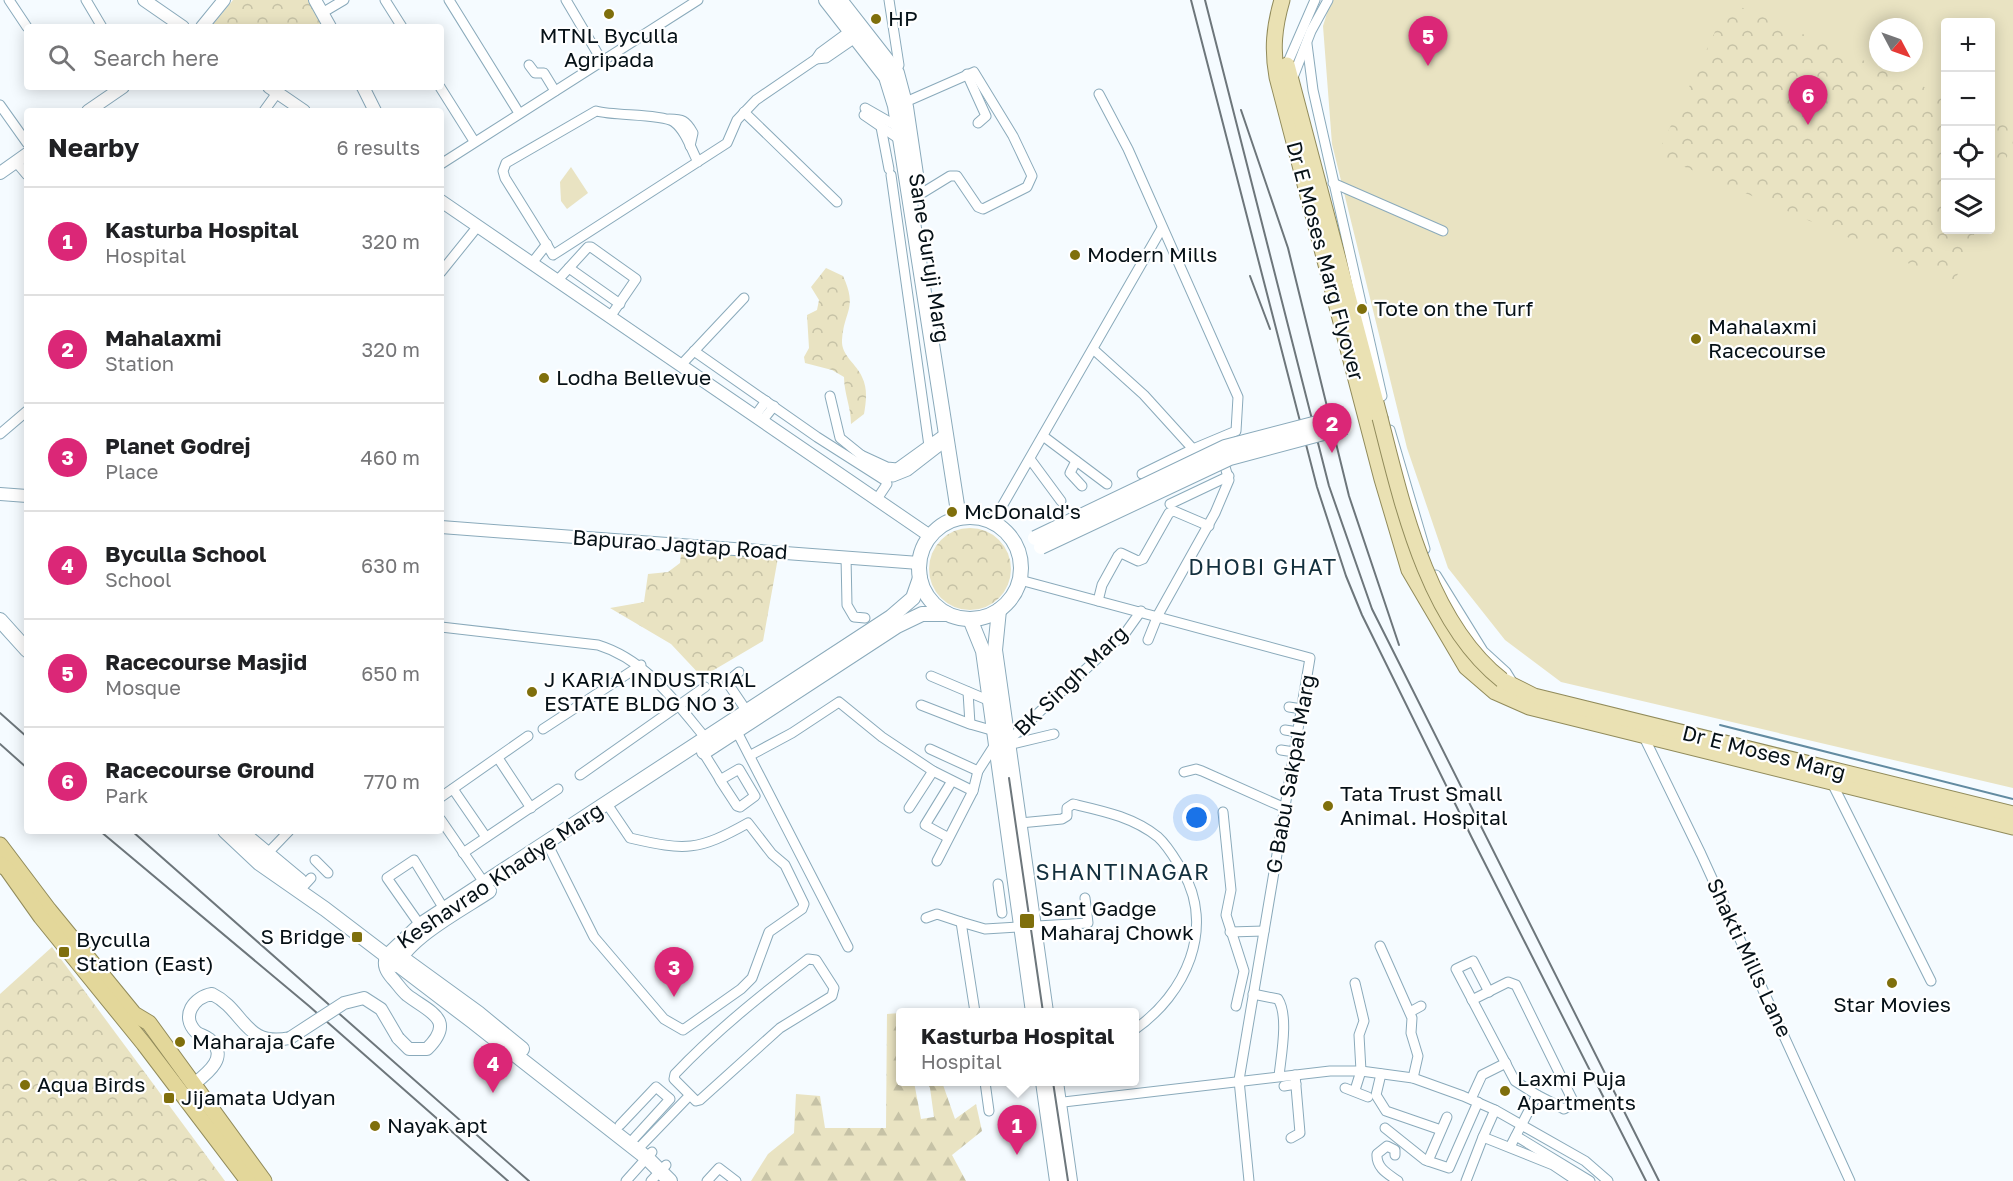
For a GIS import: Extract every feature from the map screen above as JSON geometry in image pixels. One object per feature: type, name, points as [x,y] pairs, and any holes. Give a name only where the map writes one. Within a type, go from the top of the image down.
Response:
[{"type":"highway","points":[[0,845],[133,1022],[135,1042],[239,1181]]},
{"type":"highway","points":[[2,864],[41,917],[147,1039],[255,1181]]},
{"type":"highway","points":[[133,1022],[149,1023],[264,1181]]},
{"type":"highway","points":[[147,1039],[248,1181]]},
{"type":"main road","points":[[826,0],[892,75]]},
{"type":"main road","points":[[840,0],[857,33]]},
{"type":"main road","name":"Dr E Moses Marg Flyover","points":[[1282,0],[1273,32],[1274,59],[1286,87],[1372,414],[1409,570],[1466,667],[1495,692],[1529,708],[1644,736]]},
{"type":"main road","name":"Dr E Moses Marg Flyover","points":[[1286,87],[1287,65]]},
{"type":"main road","name":"Sane Guruji Marg","points":[[892,75],[920,195],[920,227]]},
{"type":"main road","name":"Sane Guruji Marg","points":[[900,104],[901,135],[920,227],[948,436],[963,517]]},
{"type":"main road","name":"Sane Guruji Marg","points":[[941,378],[963,517]]},
{"type":"main road","points":[[1021,565],[1038,542],[1225,447],[1372,414]]},
{"type":"main road","name":"Dr E Moses Marg Flyover","points":[[1372,414],[1422,565],[1439,599],[1477,658],[1508,684]]},
{"type":"main road","points":[[1011,536],[1018,550],[1021,565],[1020,580],[1011,598],[999,610],[985,617],[970,619],[947,614],[934,605],[925,592],[920,578],[919,563],[930,536],[936,529],[963,517],[993,522],[1011,536],[1038,542]]},
{"type":"main road","name":"Keshavrao Khadye Marg","points":[[750,716],[891,617],[913,598],[920,578]]},
{"type":"main road","points":[[999,610],[992,676],[995,708],[1020,823],[1033,1008]]},
{"type":"main road","name":"Keshavrao Khadye Marg","points":[[393,957],[487,887],[750,716],[897,626],[922,614],[947,614]]},
{"type":"main road","points":[[970,619],[992,676]]},
{"type":"main road","points":[[0,620],[24,646]]},
{"type":"main road","points":[[10,630],[24,637]]},
{"type":"main road","name":"Dr E Moses Marg","points":[[1508,684],[1534,696],[1984,815],[2013,827]]},
{"type":"main road","name":"Dr E Moses Marg","points":[[1644,736],[1832,783],[1984,815],[2013,814]]},
{"type":"main road","points":[[1002,740],[1016,887],[1028,928],[1045,1008]]},
{"type":"main road","points":[[236,834],[263,859],[305,884],[393,957],[641,1145],[665,1174],[680,1181]]},
{"type":"main road","name":"Keshavrao Khadye Marg","points":[[393,957],[420,925],[444,909],[487,887]]},
{"type":"main road","points":[[1045,1086],[1053,1104]]},
{"type":"main road","points":[[1055,1086],[1053,1104],[1061,1165],[1070,1181]]},
{"type":"main road","points":[[1057,1181],[1061,1165]]},
{"type":"street","points":[[9,0],[25,24]]},
{"type":"street","points":[[86,0],[100,24]]},
{"type":"street","points":[[144,0],[179,24]]},
{"type":"street","points":[[204,24],[224,0]]},
{"type":"street","points":[[315,0],[328,24]]},
{"type":"street","points":[[322,13],[344,0]]},
{"type":"street","points":[[385,0],[400,24]]},
{"type":"street","points":[[449,0],[519,113]]},
{"type":"street","points":[[566,0],[602,61]]},
{"type":"street","points":[[444,162],[697,0]]},
{"type":"street","name":"Sane Guruji Marg","points":[[890,0],[899,65],[892,75]]},
{"type":"street","points":[[1287,65],[1315,0]]},
{"type":"street","points":[[1286,87],[1328,0]]},
{"type":"street","points":[[537,266],[726,143],[744,112],[756,100],[816,59],[826,58],[857,33]]},
{"type":"street","points":[[1307,44],[1313,90],[1385,411],[1429,562],[1446,595],[1483,651],[1506,672],[1508,684]]},
{"type":"street","points":[[529,65],[535,73],[544,73],[555,91]]},
{"type":"street","points":[[900,104],[967,74],[974,72],[978,74],[1013,136],[1032,180],[1027,187],[983,209],[978,207],[957,176],[950,176],[920,195]]},
{"type":"street","points":[[967,74],[986,116],[978,123]]},
{"type":"street","points":[[92,108],[119,90]]},
{"type":"street","points":[[265,108],[273,90],[300,108]]},
{"type":"street","points":[[364,90],[374,108]]},
{"type":"street","points":[[442,90],[474,141]]},
{"type":"street","points":[[1099,94],[1128,148],[1238,397],[1236,431],[1142,474]]},
{"type":"street","points":[[0,105],[24,139]]},
{"type":"street","points":[[554,255],[505,178],[503,171],[506,163],[596,111],[616,116],[666,118],[674,122],[698,162]]},
{"type":"street","points":[[744,112],[837,202]]},
{"type":"street","points":[[865,112],[901,135],[881,127],[865,112]]},
{"type":"street","points":[[881,127],[899,231],[928,446]]},
{"type":"street","points":[[0,173],[24,156]]},
{"type":"street","points":[[16,162],[24,171]]},
{"type":"street","points":[[1333,183],[1443,231]]},
{"type":"street","points":[[444,203],[930,536]]},
{"type":"street","points":[[444,268],[478,226]]},
{"type":"street","points":[[899,231],[920,227]]},
{"type":"street","points":[[993,522],[1162,228]]},
{"type":"street","points":[[537,266],[547,244]]},
{"type":"street","points":[[557,280],[590,246],[635,277],[635,283],[610,317]]},
{"type":"street","points":[[569,268],[620,304]]},
{"type":"street","points":[[681,365],[744,298]]},
{"type":"street","points":[[1093,349],[1144,395],[1193,449]]},
{"type":"street","points":[[694,351],[887,482],[877,499]]},
{"type":"street","points":[[920,386],[941,378]]},
{"type":"street","points":[[830,396],[838,435],[864,460],[884,475],[893,477],[908,471],[948,436]]},
{"type":"street","points":[[759,418],[770,404]]},
{"type":"street","points":[[0,434],[24,414]]},
{"type":"street","points":[[803,448],[809,431]]},
{"type":"street","points":[[861,455],[893,468],[901,466],[928,446],[948,436]]},
{"type":"street","points":[[1043,436],[1107,484]]},
{"type":"street","points":[[803,448],[818,437]]},
{"type":"street","points":[[1148,640],[1158,615],[1209,526],[1229,476],[1215,441]]},
{"type":"street","points":[[1030,459],[1061,501]]},
{"type":"street","points":[[1076,461],[1070,473],[1082,486]]},
{"type":"street","points":[[1170,504],[1229,476]]},
{"type":"street","points":[[0,494],[24,496]]},
{"type":"street","points":[[1098,601],[1102,585],[1118,556],[1121,553],[1138,561],[1143,559],[1169,513],[1174,511],[1209,526]]},
{"type":"street","name":"Bapurao Jagtap Road","points":[[444,527],[919,563]]},
{"type":"street","points":[[846,557],[848,610],[854,617],[865,618]]},
{"type":"street","name":"G Babu Sakpal Marg","points":[[1020,580],[1158,615],[1310,658],[1239,1080],[1249,1181]]},
{"type":"street","name":"BK Singh Marg","points":[[937,861],[947,837],[973,790],[978,771],[1002,740],[1126,632],[1141,611]]},
{"type":"street","points":[[444,627],[598,645],[620,652],[641,665],[679,706],[707,746],[720,780]]},
{"type":"street","points":[[543,729],[641,665]]},
{"type":"street","points":[[739,672],[727,682],[750,716]]},
{"type":"street","points":[[931,676],[968,692],[995,708]]},
{"type":"street","points":[[580,775],[705,687]]},
{"type":"street","points":[[968,692],[970,724]]},
{"type":"street","points":[[750,754],[792,732],[839,702],[882,737],[933,771],[973,790]]},
{"type":"street","points":[[921,705],[970,724],[1002,740],[1054,734]]},
{"type":"street","points":[[1289,707],[1302,709]]},
{"type":"street","points":[[734,726],[848,947]]},
{"type":"street","points":[[1285,730],[1298,732]]},
{"type":"street","points":[[444,795],[528,736]]},
{"type":"street","name":"Shakti Mills Lane","points":[[1644,736],[1701,854],[1850,1181]]},
{"type":"street","points":[[930,749],[978,771]]},
{"type":"street","points":[[1281,750],[1294,752]]},
{"type":"street","points":[[498,758],[531,808]]},
{"type":"street","points":[[909,808],[933,771]]},
{"type":"street","points":[[1184,772],[1202,771],[1285,808]]},
{"type":"street","points":[[947,837],[925,825],[952,781]]},
{"type":"street","points":[[1832,783],[1931,981]]},
{"type":"street","points":[[453,789],[486,837]]},
{"type":"street","points":[[463,853],[558,789]]},
{"type":"street","points":[[1020,823],[1065,818],[1067,808],[1072,804],[1115,813],[1158,837],[1173,854],[1193,888],[1199,926],[1189,964],[1171,993],[1139,1025]]},
{"type":"street","points":[[549,847],[594,937],[664,1019],[683,1030],[741,989],[752,978],[769,932],[802,909],[804,904],[785,865],[772,854],[748,823],[719,840],[702,845],[673,847],[630,838],[609,808]]},
{"type":"street","points":[[1223,812],[1231,890],[1226,915],[1244,971],[1236,1006]]},
{"type":"street","points":[[444,824],[487,887]]},
{"type":"street","points":[[263,859],[286,834]]},
{"type":"street","points":[[420,925],[387,878],[400,868],[414,860],[444,909]]},
{"type":"street","points":[[1002,913],[998,887],[1016,887]]},
{"type":"street","points":[[926,918],[937,914],[985,929],[1088,923],[1084,898]]},
{"type":"street","points":[[961,922],[974,1008]]},
{"type":"street","points":[[1230,932],[1264,931]]},
{"type":"street","points":[[1380,946],[1410,1012],[1418,1056],[1413,1078]]},
{"type":"street","name":"Keshavrao Khadye Marg","points":[[194,1084],[213,1070],[218,1058],[215,1047],[197,1033],[191,1024],[190,1011],[195,1001],[212,994],[228,1003],[247,1028],[263,1039],[276,1041],[290,1038],[344,1003],[364,998],[381,1009],[398,1038],[409,1049],[427,1049],[440,1032],[440,1021],[427,1007],[404,992],[395,981],[393,957]]},
{"type":"street","points":[[808,959],[816,960],[834,988],[832,996],[780,1028],[698,1102],[690,1095],[674,1079],[675,1074],[712,1035],[758,997],[808,959]]},
{"type":"street","points":[[1470,997],[1487,988],[1508,982],[1515,983],[1574,1103],[1564,1109],[1517,1083],[1470,997],[1457,968],[1473,961],[1487,988]]},
{"type":"street","points":[[1244,971],[1257,972]]},
{"type":"street","points":[[1355,983],[1364,1021],[1359,1035],[1361,1071],[1355,1090]]},
{"type":"street","points":[[1253,994],[1280,1000],[1283,1041],[1279,1076]]},
{"type":"street","points":[[1410,1012],[1421,1006]]},
{"type":"street","points":[[1385,1128],[1428,1161],[1446,1168],[1451,1166],[1482,1075],[1506,1063]]},
{"type":"street","points":[[1053,1104],[1279,1076],[1295,1079],[1361,1071],[1413,1078],[1495,1110],[1585,1161],[1608,1181]]},
{"type":"street","points":[[1381,1074],[1376,1095],[1386,1111],[1441,1130]]},
{"type":"street","points":[[1284,1086],[1295,1079]]},
{"type":"street","points":[[1291,1138],[1300,1133],[1295,1079]]},
{"type":"street","points":[[986,1086],[989,1111]]},
{"type":"street","points":[[615,1125],[630,1114],[656,1087],[669,1097],[641,1145],[626,1181]]},
{"type":"street","points":[[1345,1088],[1368,1097]]},
{"type":"street","points":[[641,1145],[690,1095]]},
{"type":"street","points":[[1510,1147],[1537,1095]]},
{"type":"street","points":[[1466,1181],[1495,1110]]},
{"type":"street","points":[[630,1114],[641,1145]]},
{"type":"street","points":[[1428,1161],[1447,1117]]},
{"type":"street","points":[[1516,1136],[1557,1160],[1577,1177]]},
{"type":"street","points":[[1535,1147],[1541,1136]]},
{"type":"street","points":[[1483,1137],[1590,1181]]},
{"type":"street","points":[[1395,1155],[1395,1150],[1387,1146],[1377,1154],[1377,1161],[1382,1169],[1398,1181]]},
{"type":"street","points":[[1557,1160],[1563,1149]]},
{"type":"street","points":[[1577,1177],[1585,1161]]},
{"type":"street","points":[[707,1181],[719,1168],[736,1181]]},
{"type":"street","points":[[651,1181],[665,1174]]},
{"type":"green space","points":[[233,0],[309,0],[323,24],[213,24]]},
{"type":"green space","name":"Mahalaxmi Racecourse","points":[[1331,0],[2013,0],[2013,788],[1561,682],[1505,640],[1448,568],[1407,448],[1332,144],[1323,26]]},
{"type":"green space","points":[[1729,2],[1869,63],[1869,72],[1890,72],[1941,94],[1941,234],[1974,234],[1954,283],[1657,155]]},
{"type":"green space","points":[[1995,117],[2013,125],[2013,142],[1995,186]]},
{"type":"green space","points":[[571,167],[588,193],[567,209],[561,201],[560,182]]},
{"type":"green space","points":[[826,268],[843,276],[847,287],[850,303],[843,330],[842,346],[860,372],[865,386],[864,414],[851,424],[844,377],[832,370],[805,363],[804,357],[809,348],[807,315],[817,310],[819,300],[811,287]]},
{"type":"green space","points":[[970,528],[986,531],[999,540],[1008,553],[1011,569],[1008,585],[999,598],[986,607],[970,610],[954,607],[941,598],[932,585],[929,569],[932,553],[941,540],[954,531]]},
{"type":"green space","points":[[682,545],[779,552],[763,641],[702,677],[671,644],[610,608],[644,602],[648,574],[668,572],[680,563]]},
{"type":"green space","points":[[52,947],[225,1181],[0,1181],[0,994]]},
{"type":"green space","points":[[896,1013],[896,1086],[915,1086],[921,1119],[934,1117],[929,1086],[943,1086],[955,1119],[976,1104],[982,1131],[952,1155],[966,1181],[751,1181],[768,1154],[794,1133],[796,1094],[820,1096],[825,1128],[886,1128],[887,1014]]},
{"type":"waterway","points":[[1720,725],[2013,799]]},
{"type":"railway","points":[[1191,0],[1317,487],[1346,576],[1362,615],[1472,838],[1646,1181]]},
{"type":"railway","points":[[1205,0],[1329,486],[1372,609],[1659,1181]]},
{"type":"railway","points":[[1241,110],[1288,248],[1349,496],[1399,645]]},
{"type":"railway","points":[[1250,276],[1270,329]]},
{"type":"railway","points":[[0,713],[24,734]]},
{"type":"railway","points":[[0,744],[24,765]]},
{"type":"railway","points":[[1009,778],[1042,1008]]},
{"type":"railway","points":[[104,834],[309,1006],[508,1181]]},
{"type":"railway","points":[[135,834],[529,1181]]},
{"type":"railway","points":[[1054,1086],[1068,1181]]},
{"type":"place","name":"MTNL Byculla Agripada","points":[[609,14]]},
{"type":"place","name":"HP","points":[[876,19]]},
{"type":"place","name":"Racecourse Masjid","points":[[1428,66]]},
{"type":"place","name":"Racecourse Ground","points":[[1808,125]]},
{"type":"place","name":"Modern Mills","points":[[1075,255]]},
{"type":"place","name":"Tote on the Turf","points":[[1362,309]]},
{"type":"place","name":"Mahalaxmi Racecourse","points":[[1696,339]]},
{"type":"place","name":"Lodha Bellevue","points":[[544,378]]},
{"type":"place","name":"Mahalaxmi","points":[[1332,453]]},
{"type":"place","name":"McDonald's","points":[[952,512]]},
{"type":"place","name":"J KARIA INDUSTRIAL ESTATE BLDG NO 3","points":[[532,692]]},
{"type":"place","name":"Tata Trust Small Animal. Hospital","points":[[1328,806]]},
{"type":"place","name":"Sant Gadge Maharaj Chowk","points":[[1027,921]]},
{"type":"place","name":"S Bridge","points":[[357,937]]},
{"type":"place","name":"Byculla Station (East)","points":[[64,952]]},
{"type":"place","name":"Star Movies","points":[[1892,983]]},
{"type":"place","name":"Planet Godrej","points":[[674,997]]},
{"type":"place","name":"Maharaja Cafe","points":[[180,1042]]},
{"type":"place","name":"Aqua Birds","points":[[25,1085]]},
{"type":"place","name":"Laxmi Puja Apartments","points":[[1505,1091]]},
{"type":"place","name":"Byculla School","points":[[493,1093]]},
{"type":"place","name":"Jijamata Udyan","points":[[169,1098]]},
{"type":"place","name":"Nayak apt","points":[[375,1126]]},
{"type":"place","name":"Kasturba Hospital","points":[[1017,1155]]},
{"type":"district","name":"DHOBI GHAT","points":[[1263,567]]},
{"type":"district","name":"SHANTINAGAR","points":[[1123,872]]}]
